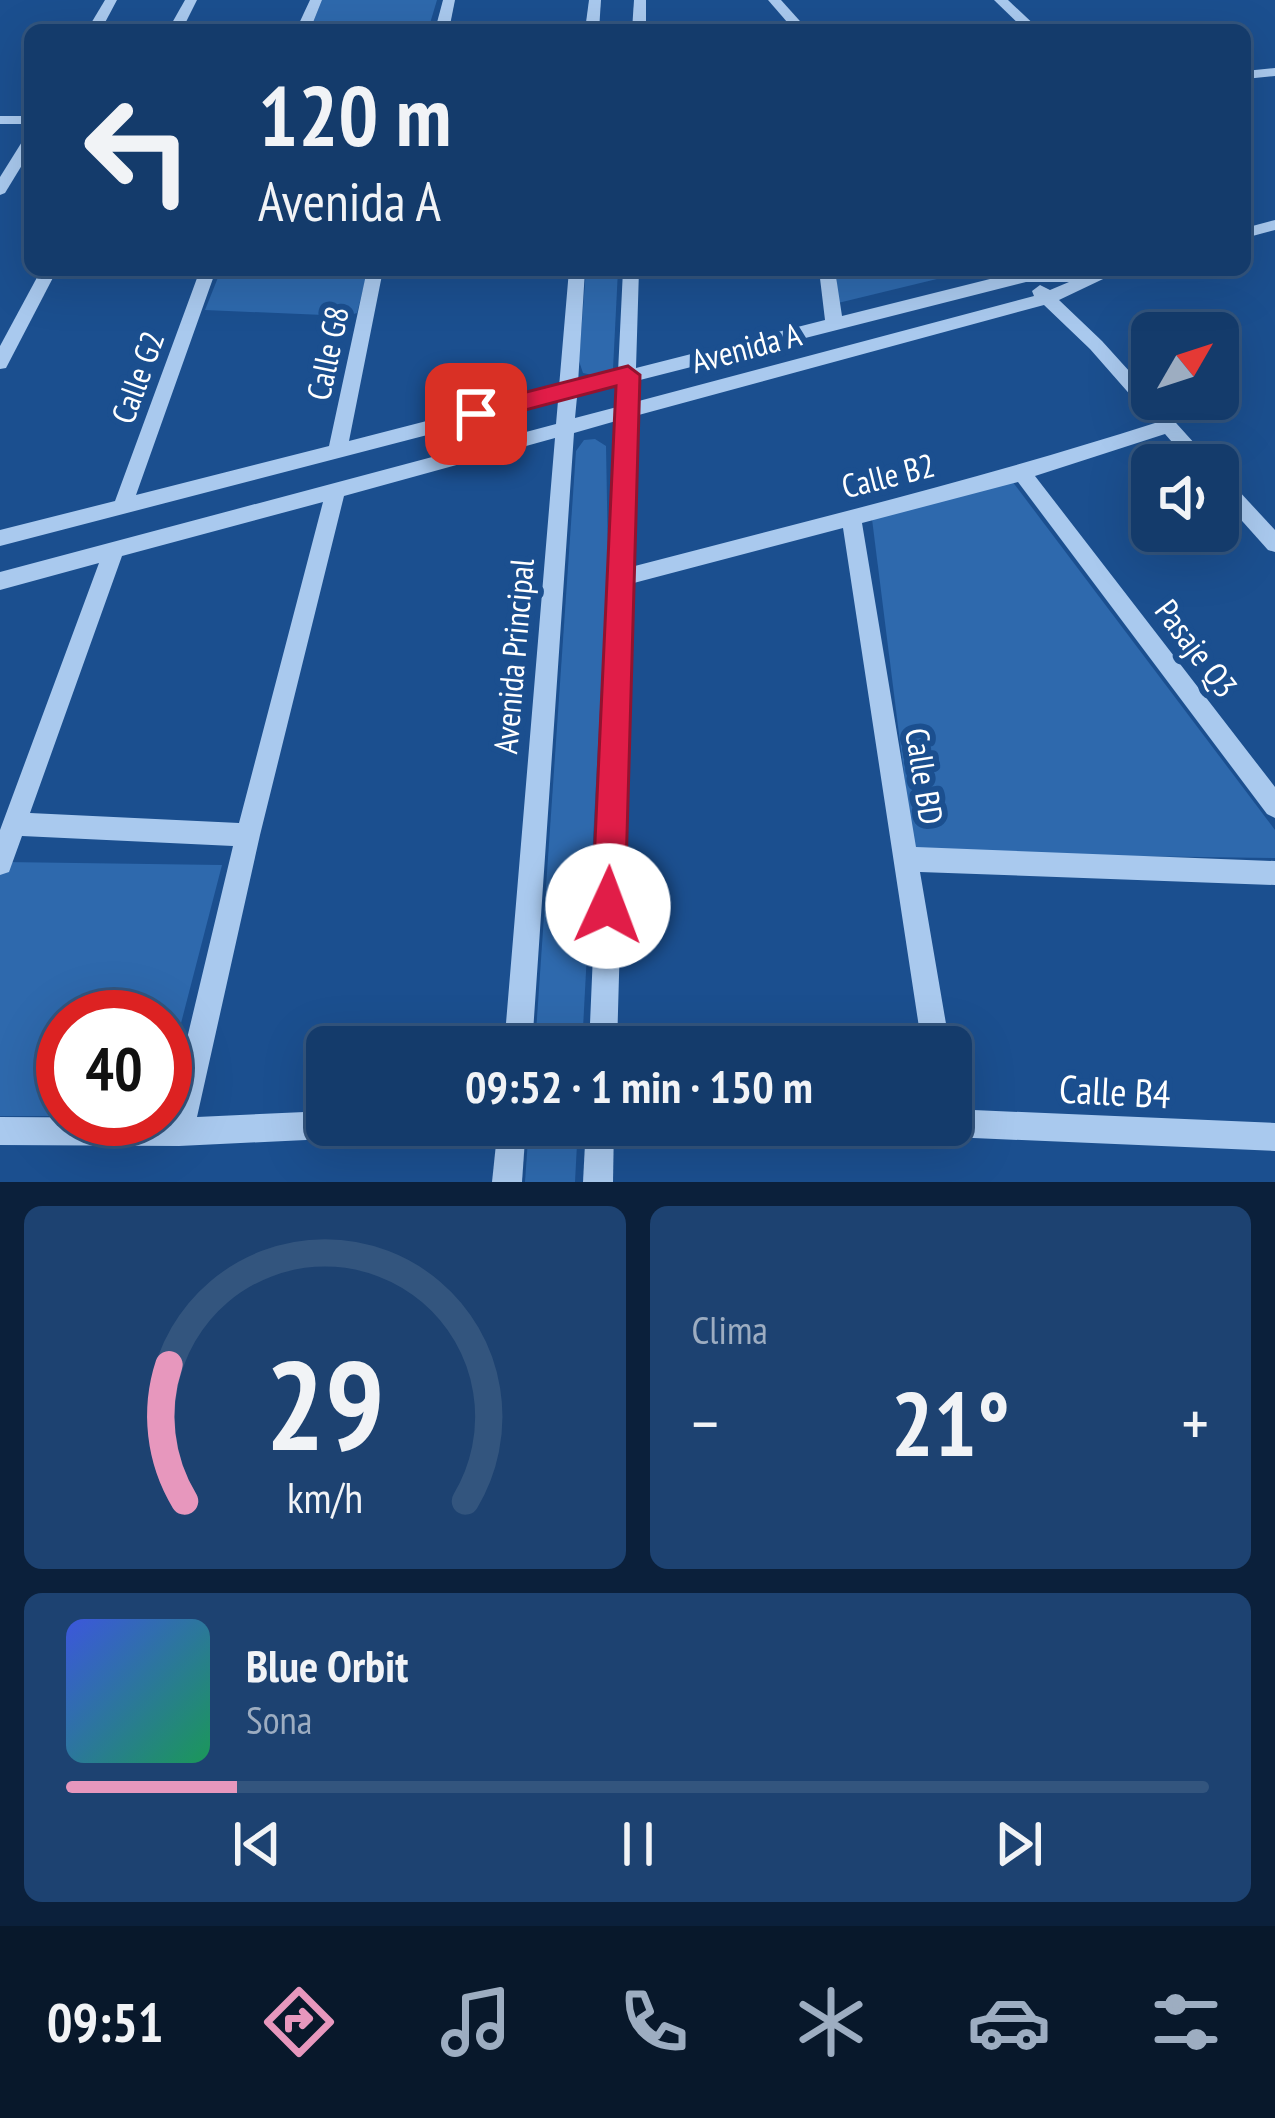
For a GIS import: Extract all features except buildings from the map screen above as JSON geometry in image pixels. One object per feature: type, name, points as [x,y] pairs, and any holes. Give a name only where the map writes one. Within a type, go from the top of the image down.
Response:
[{"type":"street","points":[[774,0],[796,24]]},
{"type":"street","points":[[1000,0],[1027,24]]},
{"type":"street","points":[[0,190],[24,150]]},
{"type":"street","points":[[0,363],[46,276]]},
{"type":"street","name":"Calle G2","points":[[123,505],[206,276]]},
{"type":"street","name":"Calle G8","points":[[338,449],[374,276]]},
{"type":"street","name":"Avenida Principal","points":[[520,1026],[577,276]]},
{"type":"street","points":[[604,1026],[631,276]]},
{"type":"street","points":[[828,276],[834,322]]},
{"type":"street","name":"Avenida A","points":[[0,538],[1011,276]]},
{"type":"street","points":[[1026,276],[1185,444]]},
{"type":"street","name":"Avenida A","points":[[1062,276],[1088,278]]},
{"type":"street","name":"Avenida A","points":[[0,581],[1048,298],[1094,276]]},
{"type":"street","name":"Calle B2","points":[[621,578],[1022,473],[1169,426]]},
{"type":"street","name":"Pasaje Q3","points":[[1022,473],[1275,806]]},
{"type":"street","points":[[192,1076],[335,493]]},
{"type":"street","points":[[1239,504],[1275,544]]},
{"type":"street","name":"Calle BD","points":[[851,515],[933,1026]]},
{"type":"street","points":[[0,863],[114,551]]},
{"type":"street","points":[[15,824],[248,835]]},
{"type":"street","points":[[905,859],[1275,874]]},
{"type":"street","name":"Calle B4","points":[[972,1124],[1275,1137]]},
{"type":"street","points":[[192,1131],[306,1126]]},
{"type":"street","points":[[0,1131],[36,1131]]},
{"type":"street","points":[[507,1182],[510,1146]]},
{"type":"street","points":[[598,1182],[599,1146]]},
{"type":"shaded area","points":[[322,0],[437,0],[430,24],[312,24]]},
{"type":"shaded area","points":[[219,276],[366,276],[357,313],[347,316],[205,310]]},
{"type":"shaded area","points":[[586,276],[618,276],[613,369],[597,376],[583,373],[579,361]]},
{"type":"shaded area","points":[[836,276],[949,276],[838,303]]},
{"type":"shaded area","points":[[595,439],[606,446],[608,558],[583,1026],[536,1026],[576,451],[584,440]]},
{"type":"shaded area","points":[[1012,481],[1275,830],[1275,858],[914,853],[872,519]]},
{"type":"shaded area","points":[[4,862],[222,865],[190,990],[36,990],[36,1116],[0,1116],[0,874]]},
{"type":"shaded area","points":[[528,1146],[577,1146],[575,1182],[525,1182]]},
{"type":"route","points":[[476,414],[628,375],[608,906]]}]
